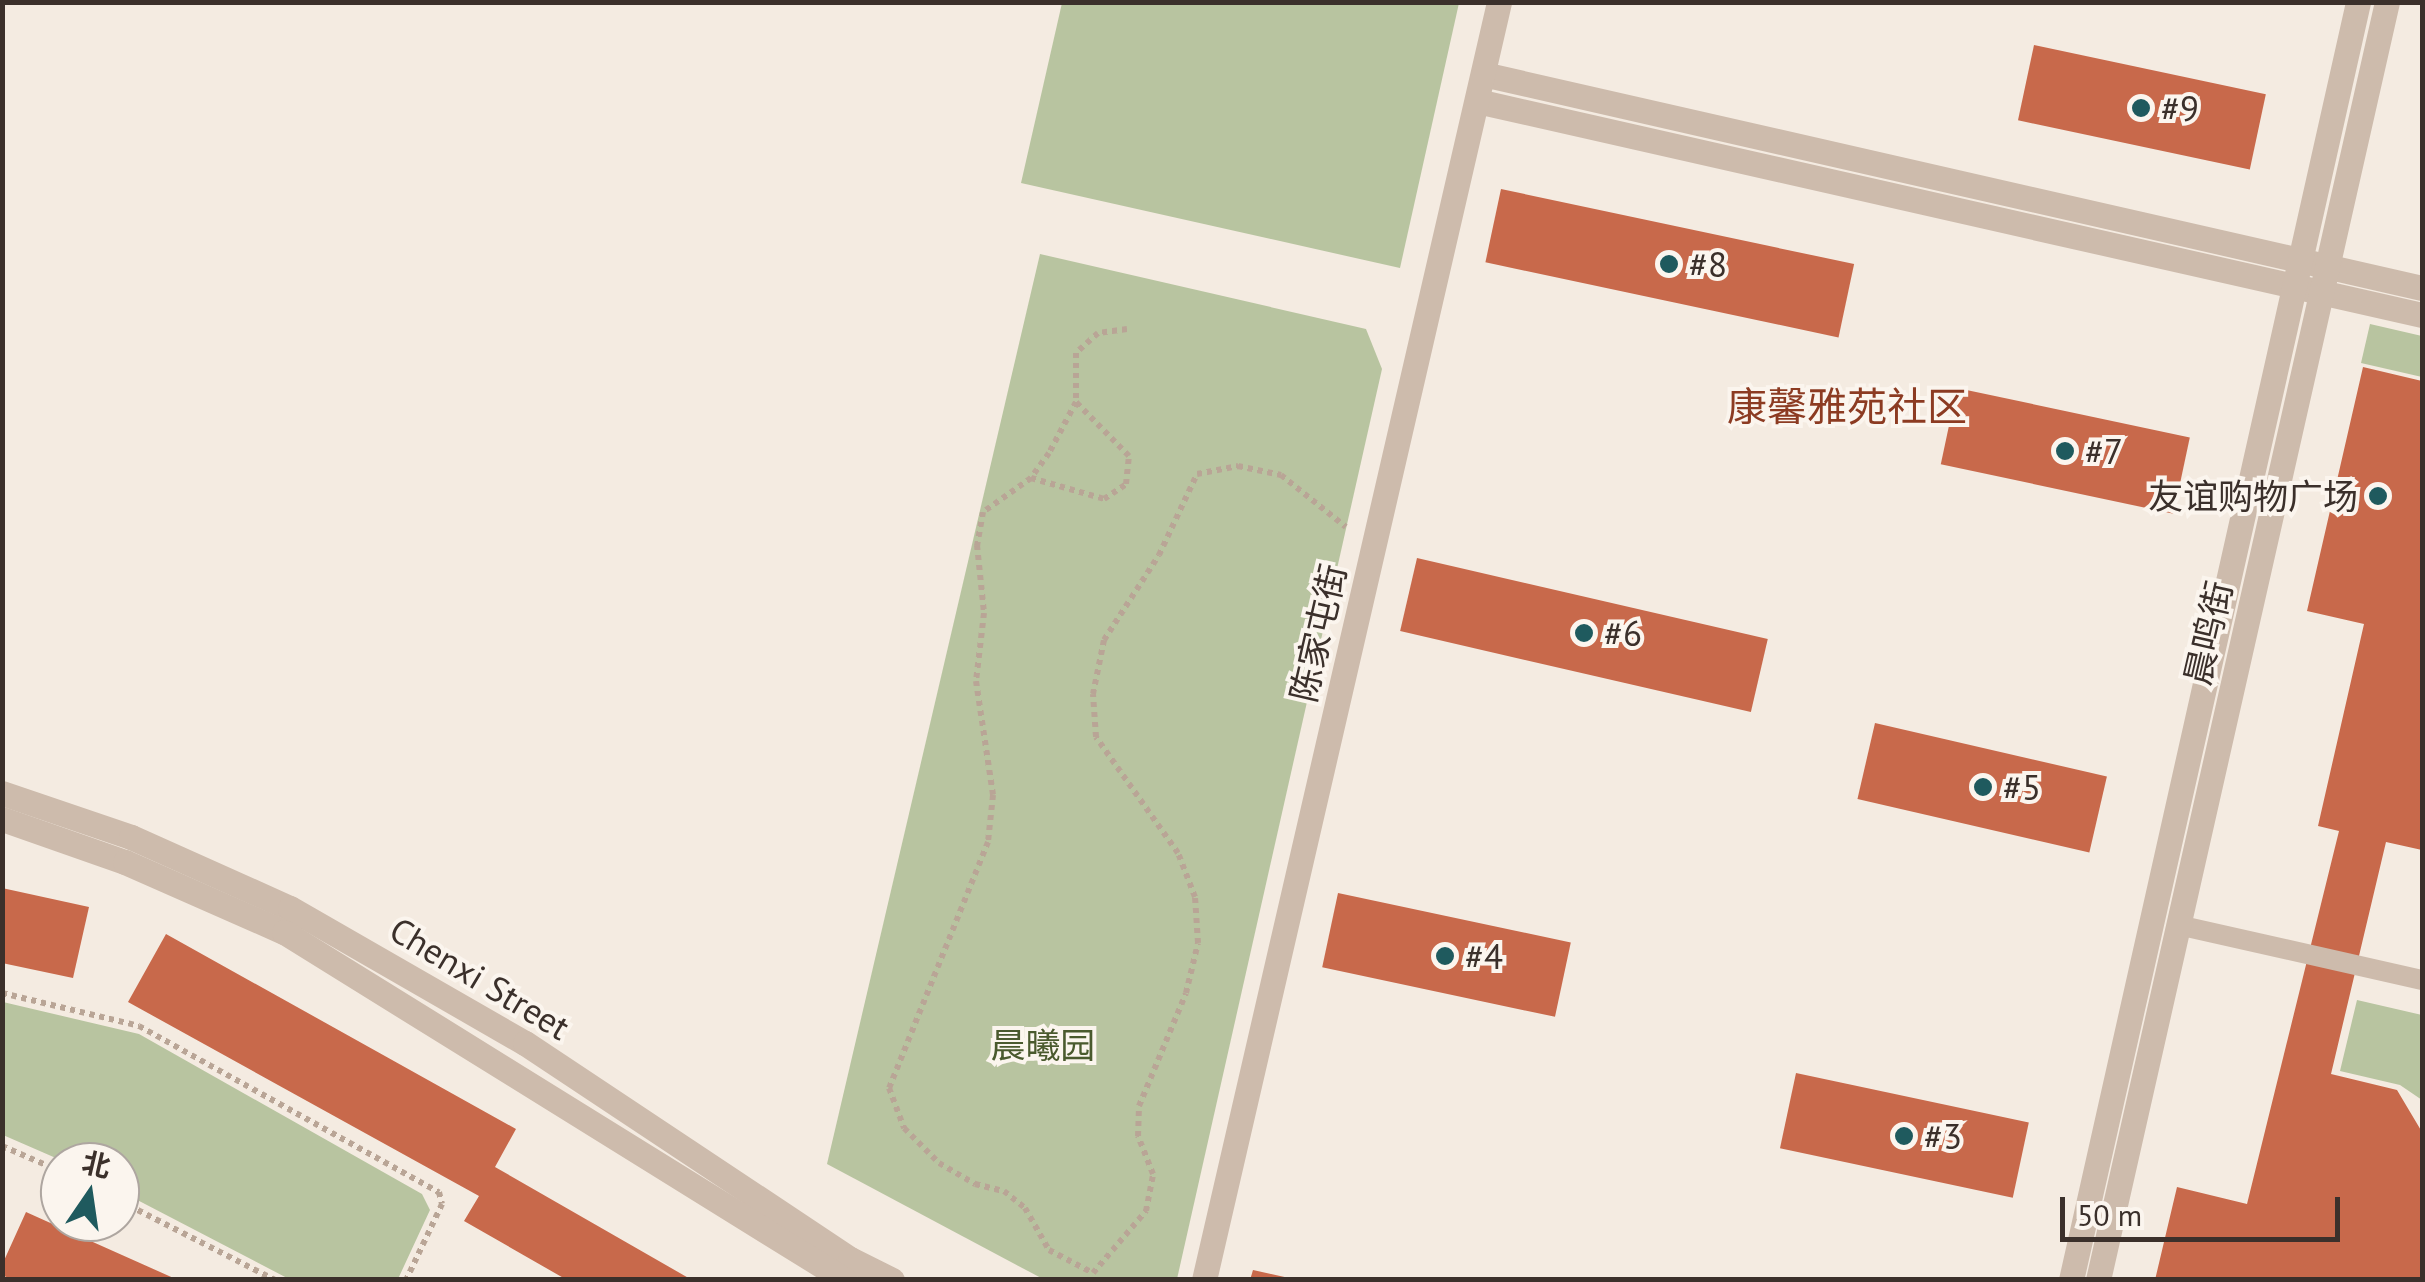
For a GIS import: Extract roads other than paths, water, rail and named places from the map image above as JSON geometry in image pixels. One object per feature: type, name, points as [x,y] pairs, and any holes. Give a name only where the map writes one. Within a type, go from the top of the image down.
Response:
[{"type":"street","name":"陈家屯街","points":[[1204,1280],[1499,2]]},
{"type":"street","name":"晨鸣街","points":[[2098,1280],[2178,925],[2309,290],[2300,260],[2358,2]]},
{"type":"street","name":"晨鸣街","points":[[2071,1280],[2309,290],[2327,266],[2387,2]]},
{"type":"street","points":[[1484,74],[2422,288]]},
{"type":"street","points":[[1477,102],[2422,314]]},
{"type":"street","name":"Chenxi Street","points":[[2,793],[131,838],[290,908],[525,1043],[838,1269]]},
{"type":"street","name":"Chenxi Street","points":[[2,820],[125,862],[284,932],[838,1269],[892,1280]]},
{"type":"lane","points":[[2178,925],[2422,980]]},
{"type":"place","name":"#9","points":[[2141,108]]},
{"type":"place","name":"#8","points":[[1669,264]]},
{"type":"place","name":"#7","points":[[2065,451]]},
{"type":"place","name":"友谊购物广场","points":[[2378,496]]},
{"type":"place","name":"#6","points":[[1584,633]]},
{"type":"place","name":"#5","points":[[1983,787]]},
{"type":"place","name":"#4","points":[[1445,956]]},
{"type":"place","name":"#3","points":[[1904,1136]]},
{"type":"district","name":"康馨雅苑社区","points":[[1847,406]]},
{"type":"park label","name":"晨曦园","points":[[1043,1045]]}]
